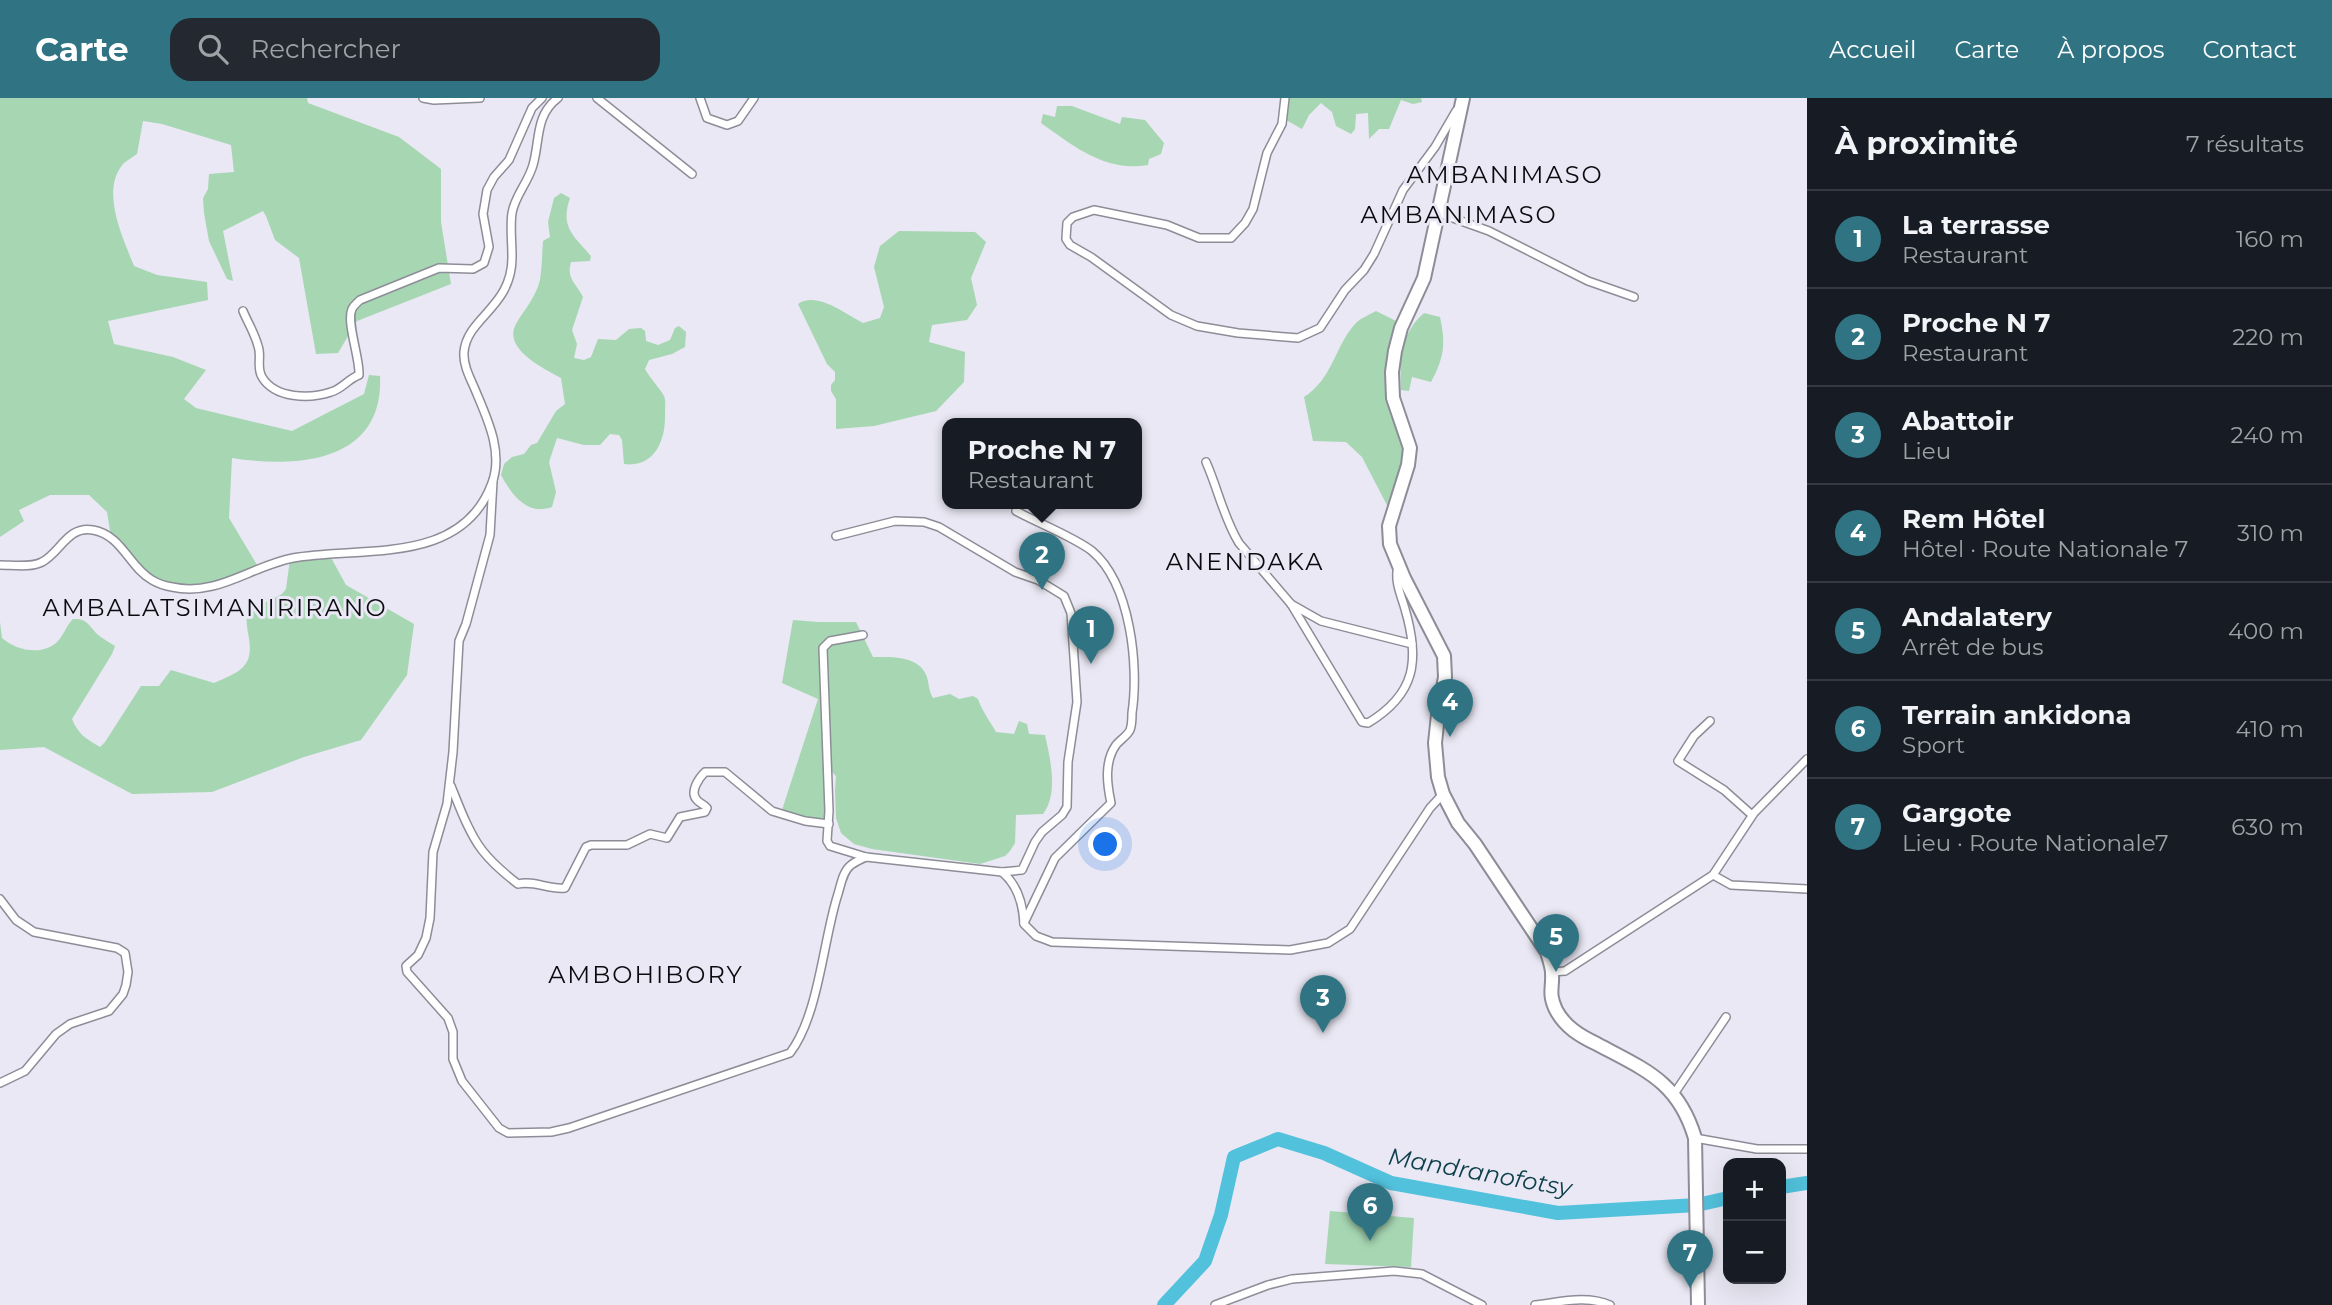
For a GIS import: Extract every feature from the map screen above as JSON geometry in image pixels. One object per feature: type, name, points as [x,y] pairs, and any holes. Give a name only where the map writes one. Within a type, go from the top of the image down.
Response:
[{"type":"main road","points":[[1463,98],[1424,278],[1401,328],[1392,372],[1393,398],[1410,448],[1408,465],[1389,526],[1390,544],[1444,656],[1445,677],[1435,743],[1438,777],[1443,794],[1458,823],[1547,952],[1552,972],[1549,991],[1564,1022],[1578,1035],[1653,1074],[1674,1094],[1689,1118],[1695,1138],[1697,1304]]},
{"type":"street","points":[[423,98],[480,98]]},
{"type":"street","points":[[243,312],[259,348],[258,363],[262,377],[273,389],[297,396],[314,396],[335,391],[359,375],[352,309],[360,300],[439,268],[473,269],[484,262],[489,247],[483,207],[487,190],[509,160],[533,108],[542,98]]},
{"type":"street","points":[[558,98],[544,113],[533,166],[515,198],[512,216],[512,269],[508,286],[491,311],[473,329],[464,351],[467,369],[494,440],[496,461],[490,535],[459,641],[453,752],[447,804],[433,852],[430,918],[426,938],[418,954],[406,966],[407,972],[448,1018],[453,1032],[453,1059],[463,1081],[499,1128],[508,1133],[551,1132],[569,1128],[790,1053],[800,1040],[813,1000],[832,910],[843,878],[851,865],[866,857]]},
{"type":"street","points":[[597,98],[692,174]]},
{"type":"street","points":[[701,98],[707,118],[727,125],[738,121],[754,98]]},
{"type":"street","points":[[1285,98],[1282,124],[1267,153],[1252,209],[1245,223],[1231,238],[1199,238],[1167,225],[1094,210],[1073,217],[1067,223],[1066,239],[1070,245],[1171,315],[1197,326],[1238,333],[1298,338],[1320,328],[1345,290],[1364,270],[1403,190],[1435,147],[1463,98]]},
{"type":"street","points":[[1439,213],[1489,231],[1588,281],[1634,297]]},
{"type":"street","points":[[1206,463],[1217,486],[1232,532],[1291,604],[1362,722],[1368,723],[1392,706],[1404,691],[1413,664],[1410,625],[1396,579],[1398,565]]},
{"type":"street","points":[[0,565],[41,563],[54,553],[68,536],[92,529],[111,537],[150,580],[191,590],[220,585],[290,559],[424,545],[452,531],[476,513],[493,481]]},
{"type":"street","points":[[1016,512],[1091,550],[1102,562],[1122,601],[1134,653],[1134,701],[1130,731],[1118,742],[1111,755],[1107,782],[1111,803],[1050,866],[1024,924]]},
{"type":"street","points":[[836,536],[895,522],[924,522],[939,527],[1015,572],[1038,580],[1063,596],[1068,604],[1071,613],[1077,702],[1068,762],[1067,807],[1062,815],[1042,832],[1022,870],[1002,872],[866,857],[830,846],[827,841],[823,648],[830,641],[863,635]]},
{"type":"street","points":[[1291,604],[1321,621],[1412,644]]},
{"type":"street","points":[[1710,721],[1694,736],[1678,761],[1724,790],[1752,815]]},
{"type":"street","points":[[1552,972],[1565,971],[1713,875],[1752,815],[1807,759]]},
{"type":"street","points":[[449,782],[461,812],[481,849],[498,868],[518,884],[527,882],[556,889],[565,888],[586,847],[628,845],[650,834],[667,838],[680,817],[705,811],[706,808],[696,800],[694,793],[697,780],[705,772],[725,772],[772,811],[805,821],[828,824]]},
{"type":"street","points":[[1002,872],[1011,879],[1023,905],[1024,924],[1036,936],[1052,943],[1290,950],[1328,943],[1350,929],[1430,808],[1443,794]]},
{"type":"street","points":[[1713,875],[1731,885],[1807,889]]},
{"type":"street","points":[[0,899],[16,920],[34,932],[117,948],[125,953],[128,972],[123,994],[109,1011],[70,1024],[56,1034],[25,1071],[0,1083]]},
{"type":"street","points":[[1674,1094],[1726,1017]]},
{"type":"street","points":[[1695,1138],[1757,1149],[1807,1149]]},
{"type":"street","points":[[1215,1305],[1292,1279],[1394,1271],[1422,1274],[1482,1305]]},
{"type":"street","points":[[1535,1305],[1596,1299],[1610,1305]]},
{"type":"green space","points":[[0,98],[307,98],[308,103],[399,137],[441,169],[441,222],[451,284],[357,321],[338,353],[316,354],[299,258],[275,240],[263,211],[223,231],[233,281],[227,279],[209,241],[203,198],[208,189],[209,174],[234,172],[231,145],[162,124],[143,121],[137,154],[123,164],[116,175],[113,201],[124,242],[134,266],[157,275],[207,282],[208,300],[108,321],[114,344],[173,357],[206,370],[184,399],[196,408],[292,431],[364,394],[369,375],[380,376],[377,405],[368,427],[352,443],[332,453],[308,459],[283,462],[232,458],[229,518],[260,570],[191,590],[150,580],[111,537],[107,512],[89,495],[50,495],[19,510],[24,521],[0,537]]},
{"type":"green space","points":[[1289,98],[1421,98],[1422,102],[1413,104],[1401,100],[1389,129],[1379,129],[1369,139],[1368,113],[1356,114],[1355,129],[1351,134],[1336,126],[1332,112],[1321,103],[1309,115],[1302,129],[1286,120]]},
{"type":"green space","points":[[1057,106],[1072,106],[1120,124],[1122,117],[1145,120],[1164,143],[1161,154],[1149,159],[1148,165],[1132,166],[1118,165],[1091,156],[1041,123],[1043,114],[1055,117]]},
{"type":"green space","points":[[561,193],[570,198],[567,216],[570,230],[591,256],[590,261],[571,262],[570,268],[571,277],[583,297],[572,330],[577,344],[574,358],[584,360],[591,357],[598,339],[616,340],[629,329],[641,328],[645,331],[646,341],[658,345],[670,340],[675,328],[679,326],[686,332],[685,347],[672,354],[649,360],[645,369],[665,398],[665,423],[661,442],[651,457],[644,462],[624,464],[622,440],[619,435],[610,434],[600,445],[584,445],[557,438],[549,462],[556,492],[552,507],[535,509],[515,496],[501,475],[504,464],[512,457],[524,454],[531,445],[537,443],[556,411],[565,404],[561,378],[527,357],[515,342],[513,333],[538,286],[543,241],[550,237],[548,222],[554,198]]},
{"type":"green space","points":[[899,231],[975,232],[986,242],[971,278],[977,305],[967,320],[932,325],[929,342],[965,352],[964,382],[936,411],[874,426],[836,429],[836,399],[831,391],[835,372],[827,364],[798,304],[814,300],[822,302],[863,323],[880,318],[884,307],[874,267],[880,246]]},
{"type":"green space","points":[[1376,311],[1400,323],[1389,363],[1409,454],[1389,509],[1362,457],[1346,442],[1313,441],[1304,397],[1321,381],[1356,323]]},
{"type":"green space","points":[[1424,313],[1440,317],[1443,343],[1439,366],[1431,382],[1412,377],[1409,391],[1401,390],[1403,348],[1410,330]]},
{"type":"green space","points":[[329,554],[346,585],[414,624],[407,675],[361,740],[304,757],[212,792],[132,794],[44,747],[0,750],[0,622],[2,638],[14,646],[28,650],[43,649],[56,643],[73,619],[85,621],[98,635],[115,646],[72,719],[83,736],[100,747],[141,686],[159,686],[171,670],[214,683],[239,671],[250,653],[247,622],[249,611],[282,594],[286,589],[290,559]]},
{"type":"green space","points":[[793,620],[856,622],[873,657],[904,659],[918,665],[927,677],[933,698],[950,694],[959,699],[973,696],[978,699],[996,732],[1014,734],[1019,721],[1027,724],[1029,734],[1045,735],[1052,775],[1048,806],[1043,814],[1016,815],[1015,843],[1005,856],[980,864],[872,849],[854,844],[841,833],[836,818],[836,776],[827,767],[826,823],[784,813],[782,810],[818,699],[782,683]]},
{"type":"green space","points":[[1330,1211],[1414,1218],[1411,1267],[1325,1264]]},
{"type":"waterway","name":"Mandranofotsy","points":[[1164,1305],[1205,1261],[1221,1215],[1234,1157],[1278,1139],[1324,1153],[1391,1183],[1558,1213],[1697,1205],[1723,1199]]},
{"type":"waterway","name":"Mandranofotsy","points":[[1786,1186],[1807,1183]]},
{"type":"place","name":"Proche N 7","points":[[1042,590]]},
{"type":"place","name":"La terrasse","points":[[1091,664]]},
{"type":"place","name":"Rem Hôtel","points":[[1450,737]]},
{"type":"place","name":"Andalatery","points":[[1556,972]]},
{"type":"place","name":"Abattoir","points":[[1323,1033]]},
{"type":"place","name":"Terrain ankidona","points":[[1370,1241]]},
{"type":"place","name":"Gargote","points":[[1690,1288]]},
{"type":"district","name":"AMBANIMASO","points":[[1505,174]]},
{"type":"district","name":"AMBANIMASO","points":[[1459,214]]},
{"type":"district","name":"ANENDAKA","points":[[1245,561]]},
{"type":"district","name":"AMBALATSIMANIRIRANO","points":[[215,607]]},
{"type":"district","name":"AMBOHIBORY","points":[[646,974]]}]
